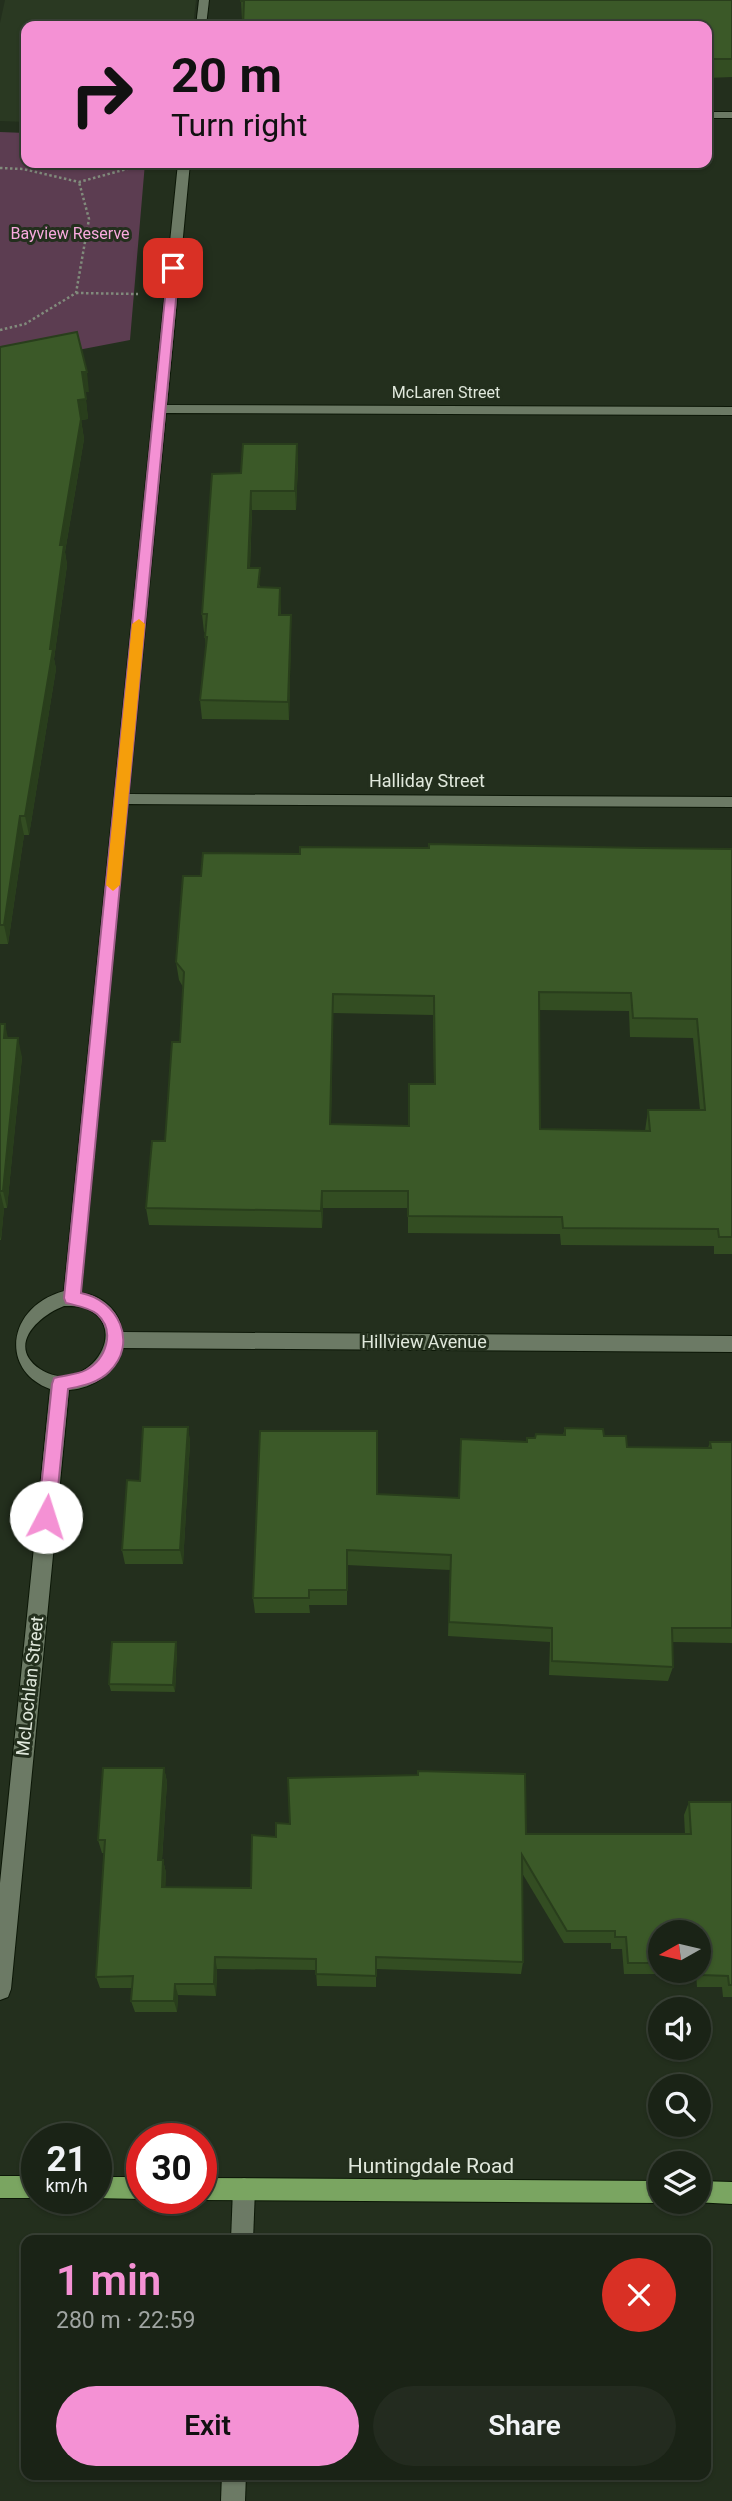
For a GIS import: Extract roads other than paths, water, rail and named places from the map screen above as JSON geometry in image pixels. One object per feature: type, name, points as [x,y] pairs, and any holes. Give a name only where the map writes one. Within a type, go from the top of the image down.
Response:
[{"type":"main road","points":[[0,2187],[21,2188]]},
{"type":"main road","name":"Huntingdale Road","points":[[217,2189],[648,2192]]},
{"type":"main road","points":[[711,2192],[732,2193]]},
{"type":"street","points":[[202,21],[204,0]]},
{"type":"street","points":[[712,115],[732,115]]},
{"type":"street","points":[[72,1298],[184,168]]},
{"type":"street","name":"McLaren Street","points":[[159,409],[732,411]]},
{"type":"street","name":"Halliday Street","points":[[122,799],[732,802]]},
{"type":"street","points":[[72,1298],[88,1301],[102,1309],[112,1320],[116,1340],[112,1355],[103,1368],[88,1377],[60,1384],[43,1380],[29,1372],[8,1339],[32,1312],[46,1303],[72,1298]]},
{"type":"street","name":"Hillview Avenue","points":[[116,1340],[732,1343]]},
{"type":"street","name":"McLochlan Street","points":[[0,1989],[60,1384]]},
{"type":"street","points":[[242,2235],[244,2189]]},
{"type":"street","points":[[233,2501],[234,2480]]},
{"type":"park label","name":"Bayview Reserve","points":[[70,233]]}]
